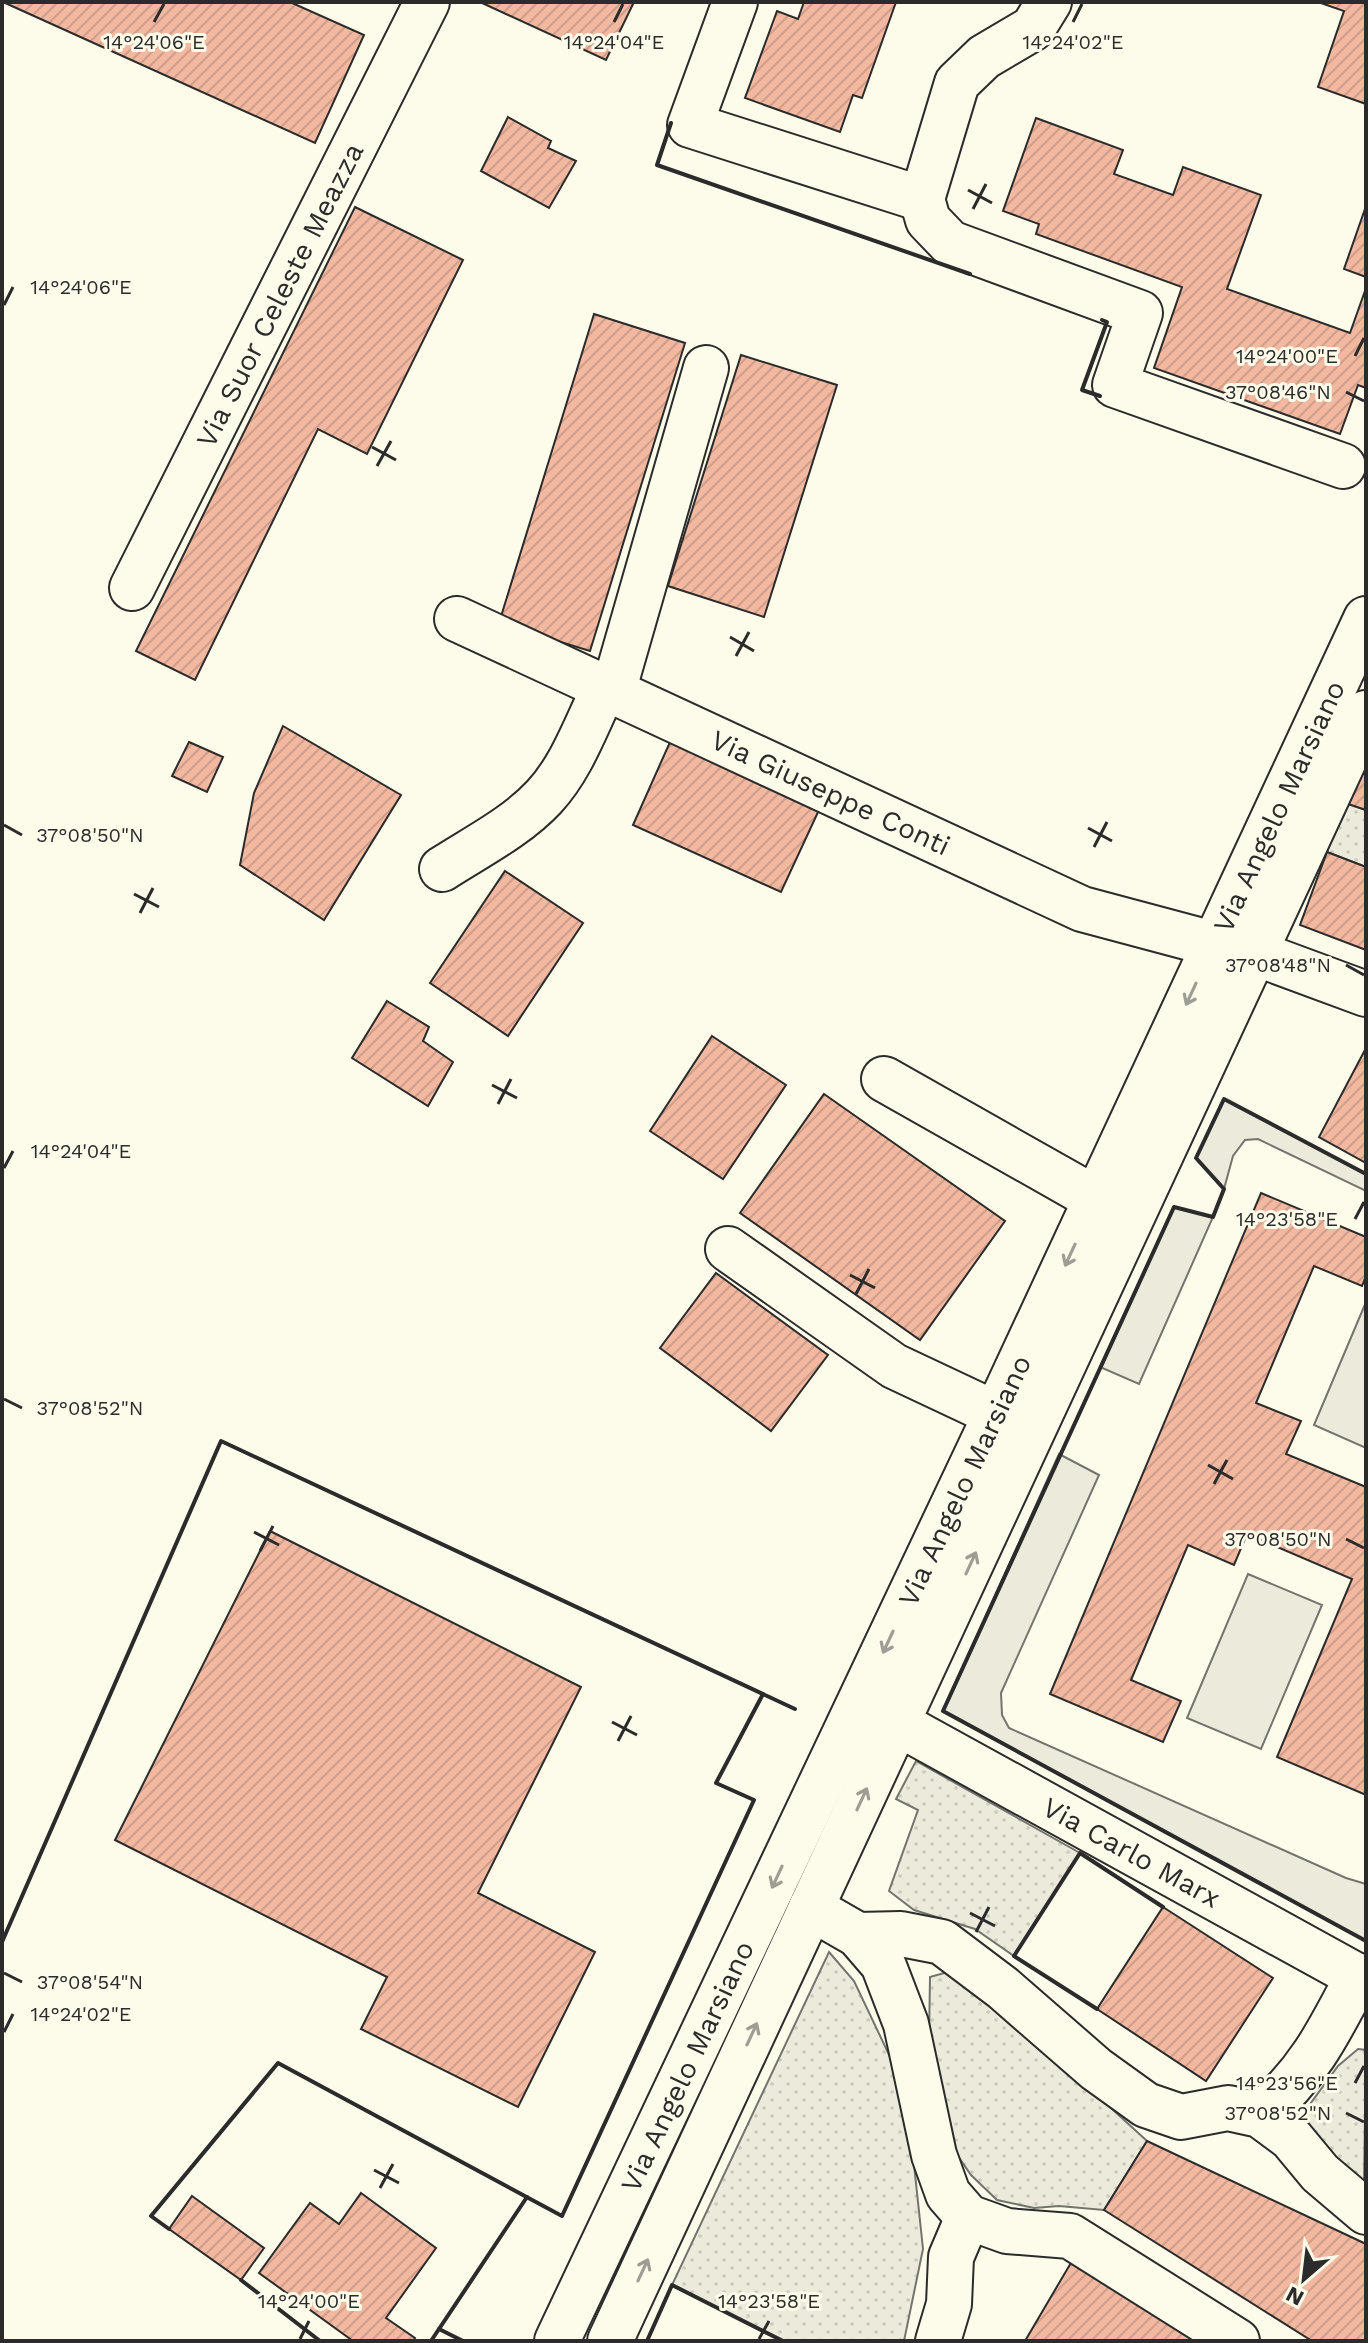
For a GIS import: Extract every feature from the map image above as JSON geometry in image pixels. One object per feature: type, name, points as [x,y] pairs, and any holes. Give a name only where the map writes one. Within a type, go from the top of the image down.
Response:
[{"type":"street","points":[[735,2],[690,125],[922,199]]},
{"type":"street","points":[[1049,2],[1033,28],[984,57],[957,83],[922,199],[928,220],[950,243],[1140,313],[1115,385],[1343,466]]},
{"type":"street","name":"Via Suor Celeste Meazza","points":[[132,588],[418,5]]},
{"type":"street","points":[[442,869],[512,824],[544,797],[568,764],[608,690],[706,368]]},
{"type":"street","name":"Via Giuseppe Conti","points":[[457,619],[1082,909],[1234,949],[1366,994]]},
{"type":"street","name":"Via Angelo Marsiano","points":[[610,2341],[897,1723],[1234,949],[1366,619]]},
{"type":"street","name":"Via Angelo Marsiano","points":[[557,2341],[1096,1199],[1366,713]]},
{"type":"street","points":[[884,1079],[1096,1199]]},
{"type":"street","points":[[728,1249],[894,1366],[996,1414]]},
{"type":"street","name":"Via Carlo Marx","points":[[897,1723],[1362,1979]]},
{"type":"street","points":[[811,1908],[858,1935],[883,1964],[906,2024],[934,2155],[948,2194],[968,2217],[1007,2231],[1070,2236],[1237,2341]]},
{"type":"street","points":[[858,1935],[901,1934],[942,1942],[1003,1988],[1096,2069],[1146,2105],[1181,2117],[1228,2108],[1260,2115],[1291,2138],[1320,2173],[1366,2212]]},
{"type":"street","points":[[1260,2115],[1290,2089],[1320,2051],[1362,1979]]},
{"type":"street","points":[[938,2341],[949,2304],[951,2257],[968,2217]]},
{"type":"shaded area","points":[[1345,803],[1366,810],[1366,867],[1327,852]]},
{"type":"shaded area","points":[[1224,1099],[1366,1174],[1366,1191],[1258,1139],[1245,1140],[1233,1156],[1224,1189],[1196,1158]]},
{"type":"shaded area","points":[[1174,1207],[1213,1217],[1139,1384],[1100,1367]]},
{"type":"shaded area","points":[[1366,1302],[1366,1448],[1314,1425]]},
{"type":"shaded area","points":[[1059,1454],[1099,1475],[1001,1693],[1002,1715],[1009,1728],[1346,1878],[1366,1884],[1366,1941],[943,1711]]},
{"type":"shaded area","points":[[1248,1574],[1322,1605],[1261,1749],[1187,1718]]},
{"type":"shaded area","points":[[916,1761],[1080,1853],[1014,1956],[975,1929],[914,1910],[889,1891],[918,1810],[896,1799]]},
{"type":"shaded area","points":[[829,1952],[854,1981],[892,2061],[910,2127],[923,2249],[904,2341],[783,2341],[672,2285]]},
{"type":"shaded area","points":[[951,1971],[982,1990],[1147,2141],[1104,2210],[1059,2206],[1034,2208],[997,2200],[971,2175],[947,2140],[929,2040],[930,1977]]},
{"type":"shaded area","points":[[1358,2049],[1366,2050],[1364,2181],[1326,2154],[1314,2136],[1305,2111],[1338,2066]]},
{"type":"building","points":[[3,2],[290,2],[364,35],[315,143]]},
{"type":"building","points":[[480,2],[634,2],[606,60]]},
{"type":"building","points":[[804,2],[896,2],[862,98],[853,95],[840,132],[745,98],[777,11],[798,19]]},
{"type":"building","points":[[1318,2],[1366,2],[1366,104],[1318,87],[1344,11]]},
{"type":"building","points":[[508,117],[551,141],[548,148],[576,161],[549,208],[481,171]]},
{"type":"building","points":[[1036,118],[1123,150],[1114,174],[1173,195],[1183,167],[1261,195],[1227,289],[1350,333],[1366,288],[1366,388],[1358,385],[1340,434],[1154,368],[1182,287],[1036,234],[1039,224],[1003,211]]},
{"type":"building","points":[[1366,206],[1366,277],[1344,269]]},
{"type":"building","points":[[355,207],[463,260],[367,454],[318,429],[195,680],[136,651]]},
{"type":"building","points":[[594,314],[685,343],[590,651],[499,623]]},
{"type":"building","points":[[741,355],[837,385],[764,617],[668,586]]},
{"type":"building","points":[[283,726],[401,795],[324,920],[240,865],[254,793]]},
{"type":"building","points":[[189,742],[223,757],[207,792],[172,776]]},
{"type":"building","points":[[670,742],[819,810],[781,892],[633,825]]},
{"type":"building","points":[[1366,758],[1366,810],[1345,803]]},
{"type":"building","points":[[1327,852],[1366,867],[1366,950],[1300,925]]},
{"type":"building","points":[[505,871],[583,923],[508,1036],[430,983]]},
{"type":"building","points":[[387,1001],[429,1027],[423,1041],[453,1062],[428,1106],[352,1058]]},
{"type":"building","points":[[712,1036],[786,1085],[723,1179],[650,1131]]},
{"type":"building","points":[[1366,1048],[1366,1163],[1319,1137]]},
{"type":"building","points":[[824,1094],[1005,1221],[920,1340],[740,1213]]},
{"type":"building","points":[[1261,1193],[1366,1237],[1366,1276],[1362,1286],[1314,1266],[1256,1403],[1301,1421],[1286,1454],[1366,1487],[1366,1795],[1277,1757],[1352,1579],[1247,1534],[1234,1565],[1188,1545],[1131,1680],[1181,1701],[1163,1742],[1050,1694]]},
{"type":"building","points":[[716,1273],[828,1355],[771,1431],[660,1348]]},
{"type":"building","points":[[270,1531],[581,1687],[478,1893],[595,1952],[518,2107],[361,2029],[387,1977],[115,1840]]},
{"type":"building","points":[[1163,1907],[1273,1978],[1206,2081],[1097,2009]]},
{"type":"building","points":[[1147,2141],[1366,2244],[1366,2341],[1312,2341],[1104,2210]]},
{"type":"building","points":[[361,2193],[436,2248],[386,2318],[415,2338],[413,2341],[353,2341],[259,2273],[310,2203],[339,2224]]},
{"type":"building","points":[[192,2196],[264,2248],[241,2280],[169,2229]]},
{"type":"building","points":[[1072,2261],[1208,2341],[1025,2341]]},
{"type":"wall","points":[[671,123],[657,165],[970,274]]},
{"type":"wall","points":[[1100,396],[1082,390],[1107,322],[1102,320]]},
{"type":"wall","points":[[1366,1174],[1224,1099],[1196,1158],[1224,1189],[1213,1217],[1174,1207],[943,1711],[1366,1941]]},
{"type":"wall","points":[[2,1942],[221,1441],[795,1709]]},
{"type":"wall","points":[[169,2229],[151,2216],[278,2063],[562,2216],[754,1800],[716,1783],[763,1694]]},
{"type":"wall","points":[[1097,2009],[1014,1956],[1080,1853],[1163,1907]]},
{"type":"wall","points":[[431,2341],[527,2197]]},
{"type":"wall","points":[[241,2280],[320,2341]]},
{"type":"wall","points":[[647,2341],[672,2285],[783,2341]]},
{"type":"wall","points":[[439,2329],[463,2341]]}]
